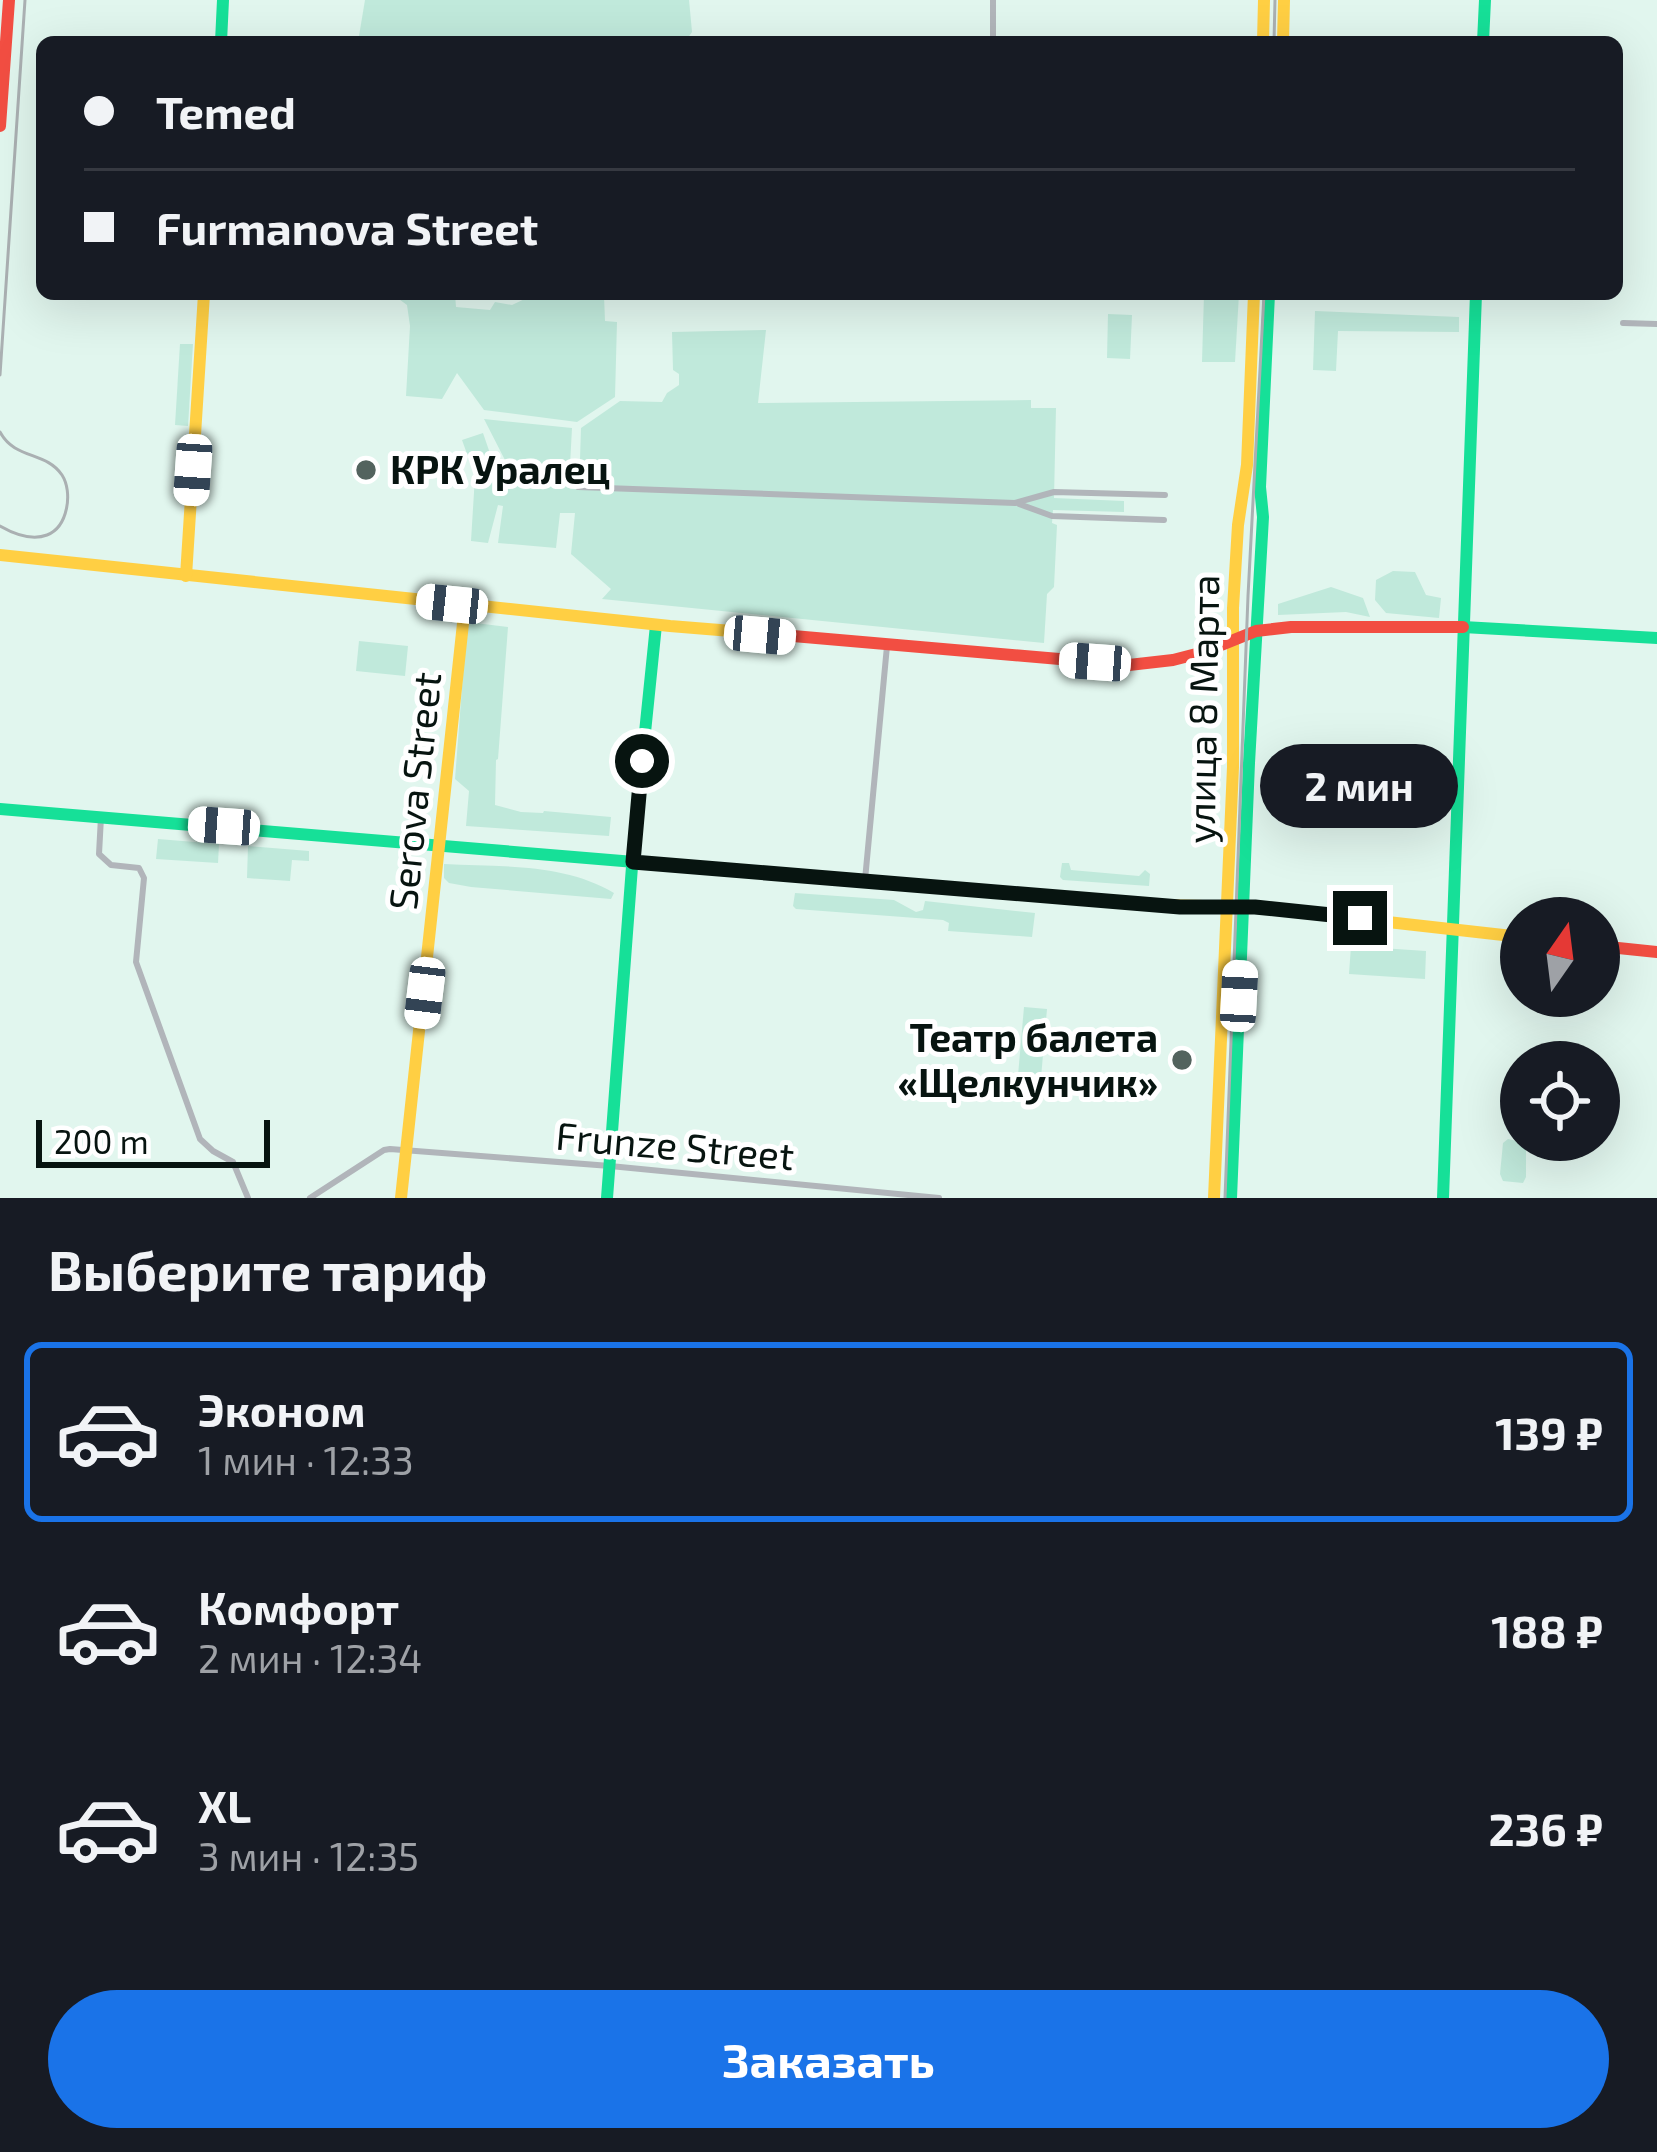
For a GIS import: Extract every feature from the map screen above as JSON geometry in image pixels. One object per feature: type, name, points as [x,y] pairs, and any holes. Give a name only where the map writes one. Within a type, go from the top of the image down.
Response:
[{"type":"street","points":[[0,125],[9,0]]},
{"type":"street","points":[[220,36],[223,0]]},
{"type":"street","points":[[993,0],[993,36]]},
{"type":"street","points":[[1263,36],[1264,0]]},
{"type":"street","points":[[1283,36],[1284,0]]},
{"type":"street","points":[[1484,36],[1485,0]]},
{"type":"street","points":[[186,576],[205,300]]},
{"type":"street","name":"улица 8 Марта","points":[[1214,1198],[1233,767],[1234,596],[1247,465],[1254,300]]},
{"type":"street","name":"улица 8 Марта","points":[[1231,1198],[1269,300]]},
{"type":"street","points":[[1443,1198],[1476,300]]},
{"type":"street","points":[[1623,323],[1657,325]]},
{"type":"street","points":[[578,487],[1016,503],[1052,516],[1164,520]]},
{"type":"street","points":[[1016,503],[1054,492],[1165,495]]},
{"type":"street","points":[[0,555],[656,625],[1129,665],[1188,656],[1256,631],[1322,626],[1463,627],[1657,638]]},
{"type":"street","name":"Serova Street","points":[[401,1198],[465,605]]},
{"type":"street","points":[[607,1198],[656,625]]},
{"type":"street","points":[[865,880],[887,646]]},
{"type":"street","points":[[0,809],[1152,905],[1244,908],[1500,935]]},
{"type":"street","points":[[101,817],[99,854],[111,865],[139,868],[144,878],[136,962],[200,1139],[233,1162],[248,1198]]},
{"type":"street","points":[[1620,948],[1657,952]]},
{"type":"street","points":[[310,1198],[384,1150],[406,1150]]},
{"type":"street","name":"Frunze Street","points":[[406,1150],[939,1198]]},
{"type":"green space","points":[[365,0],[689,0],[692,32],[689,36],[359,36]]},
{"type":"green space","points":[[400,300],[455,300],[456,307],[490,310],[495,302],[604,300],[605,321],[617,322],[615,397],[577,422],[484,410],[457,373],[442,399],[406,396],[407,305]]},
{"type":"green space","points":[[1204,300],[1239,300],[1235,362],[1202,362]]},
{"type":"green space","points":[[1315,311],[1459,317],[1459,332],[1338,331],[1336,371],[1313,370]]},
{"type":"green space","points":[[1108,314],[1132,315],[1130,359],[1107,358]]},
{"type":"green space","points":[[766,330],[758,403],[1031,400],[1031,408],[1056,408],[1054,498],[1124,501],[1124,512],[1053,510],[1052,523],[1057,525],[1054,587],[1047,594],[1044,643],[602,599],[611,589],[571,554],[575,513],[560,513],[556,548],[498,543],[503,506],[498,505],[488,543],[471,541],[475,476],[462,440],[483,433],[495,468],[507,464],[484,419],[572,428],[570,465],[580,460],[581,428],[620,401],[662,402],[679,385],[679,374],[673,370],[672,332]]},
{"type":"green space","points":[[180,344],[193,344],[188,426],[175,425]]},
{"type":"green space","points":[[1393,571],[1415,572],[1426,595],[1441,598],[1439,618],[1386,613],[1375,600],[1376,580]]},
{"type":"green space","points":[[1331,587],[1363,598],[1370,617],[1346,612],[1278,615],[1278,604]]},
{"type":"green space","points":[[467,622],[508,627],[495,805],[521,812],[611,817],[609,836],[466,826],[469,791],[455,779]]},
{"type":"green space","points":[[359,641],[408,646],[405,676],[356,671]]},
{"type":"green space","points":[[158,839],[219,844],[218,863],[156,859]]},
{"type":"green space","points":[[248,846],[309,851],[309,861],[292,860],[290,881],[247,878]]},
{"type":"green space","points":[[1062,863],[1069,863],[1071,870],[1139,876],[1145,870],[1150,874],[1149,886],[1063,880]]},
{"type":"green space","points":[[444,864],[553,871],[614,893],[611,899],[471,887],[449,883]]},
{"type":"green space","points":[[795,893],[894,900],[916,912],[923,910],[925,901],[1035,913],[1032,937],[948,931],[949,923],[943,920],[796,909]]},
{"type":"green space","points":[[1351,946],[1426,951],[1425,979],[1349,974]]},
{"type":"green space","points":[[1024,1007],[1047,1009],[1040,1089],[1017,1087]]},
{"type":"green space","points":[[1501,1161],[1526,1161],[1523,1183],[1503,1181]]},
{"type":"tram line","points":[[0,375],[25,0]]},
{"type":"tram line","points":[[1274,36],[1275,0]]},
{"type":"tram line","points":[[1225,1198],[1264,300]]},
{"type":"tram line","points":[[0,432],[14,447],[55,467],[65,482],[68,499],[60,525],[47,535],[23,536],[0,526]]},
{"type":"traffic: fast","points":[[221,36],[223,0]]},
{"type":"traffic: fast","points":[[1483,36],[1485,0]]},
{"type":"traffic: fast","points":[[1231,1198],[1269,300]]},
{"type":"traffic: fast","points":[[1443,1198],[1476,300]]},
{"type":"traffic: fast","points":[[607,1198],[634,840],[656,625]]},
{"type":"traffic: fast","points":[[1463,627],[1657,638]]},
{"type":"traffic: fast","points":[[0,809],[958,889]]},
{"type":"traffic: slow","points":[[1263,36],[1264,0]]},
{"type":"traffic: slow","points":[[1283,36],[1284,0]]},
{"type":"traffic: slow","points":[[186,576],[204,300]]},
{"type":"traffic: slow","points":[[1214,1198],[1233,767],[1233,608],[1247,465],[1254,300]]},
{"type":"traffic: slow","points":[[0,555],[793,636]]},
{"type":"traffic: slow","points":[[401,1198],[465,605]]},
{"type":"traffic: slow","points":[[958,889],[1152,905],[1255,907],[1500,935]]},
{"type":"traffic: jam","points":[[0,126],[9,0]]},
{"type":"traffic: jam","points":[[793,636],[1129,665],[1173,660],[1256,631],[1291,627],[1463,627]]},
{"type":"traffic: jam","points":[[1620,948],[1657,952]]},
{"type":"place","name":"КРК Уралец","points":[[366,470]]},
{"type":"place","name":"Театр балета «Щелкунчик»","points":[[1182,1060]]},
{"type":"route","points":[[642,761],[633,862],[1360,918]]}]
